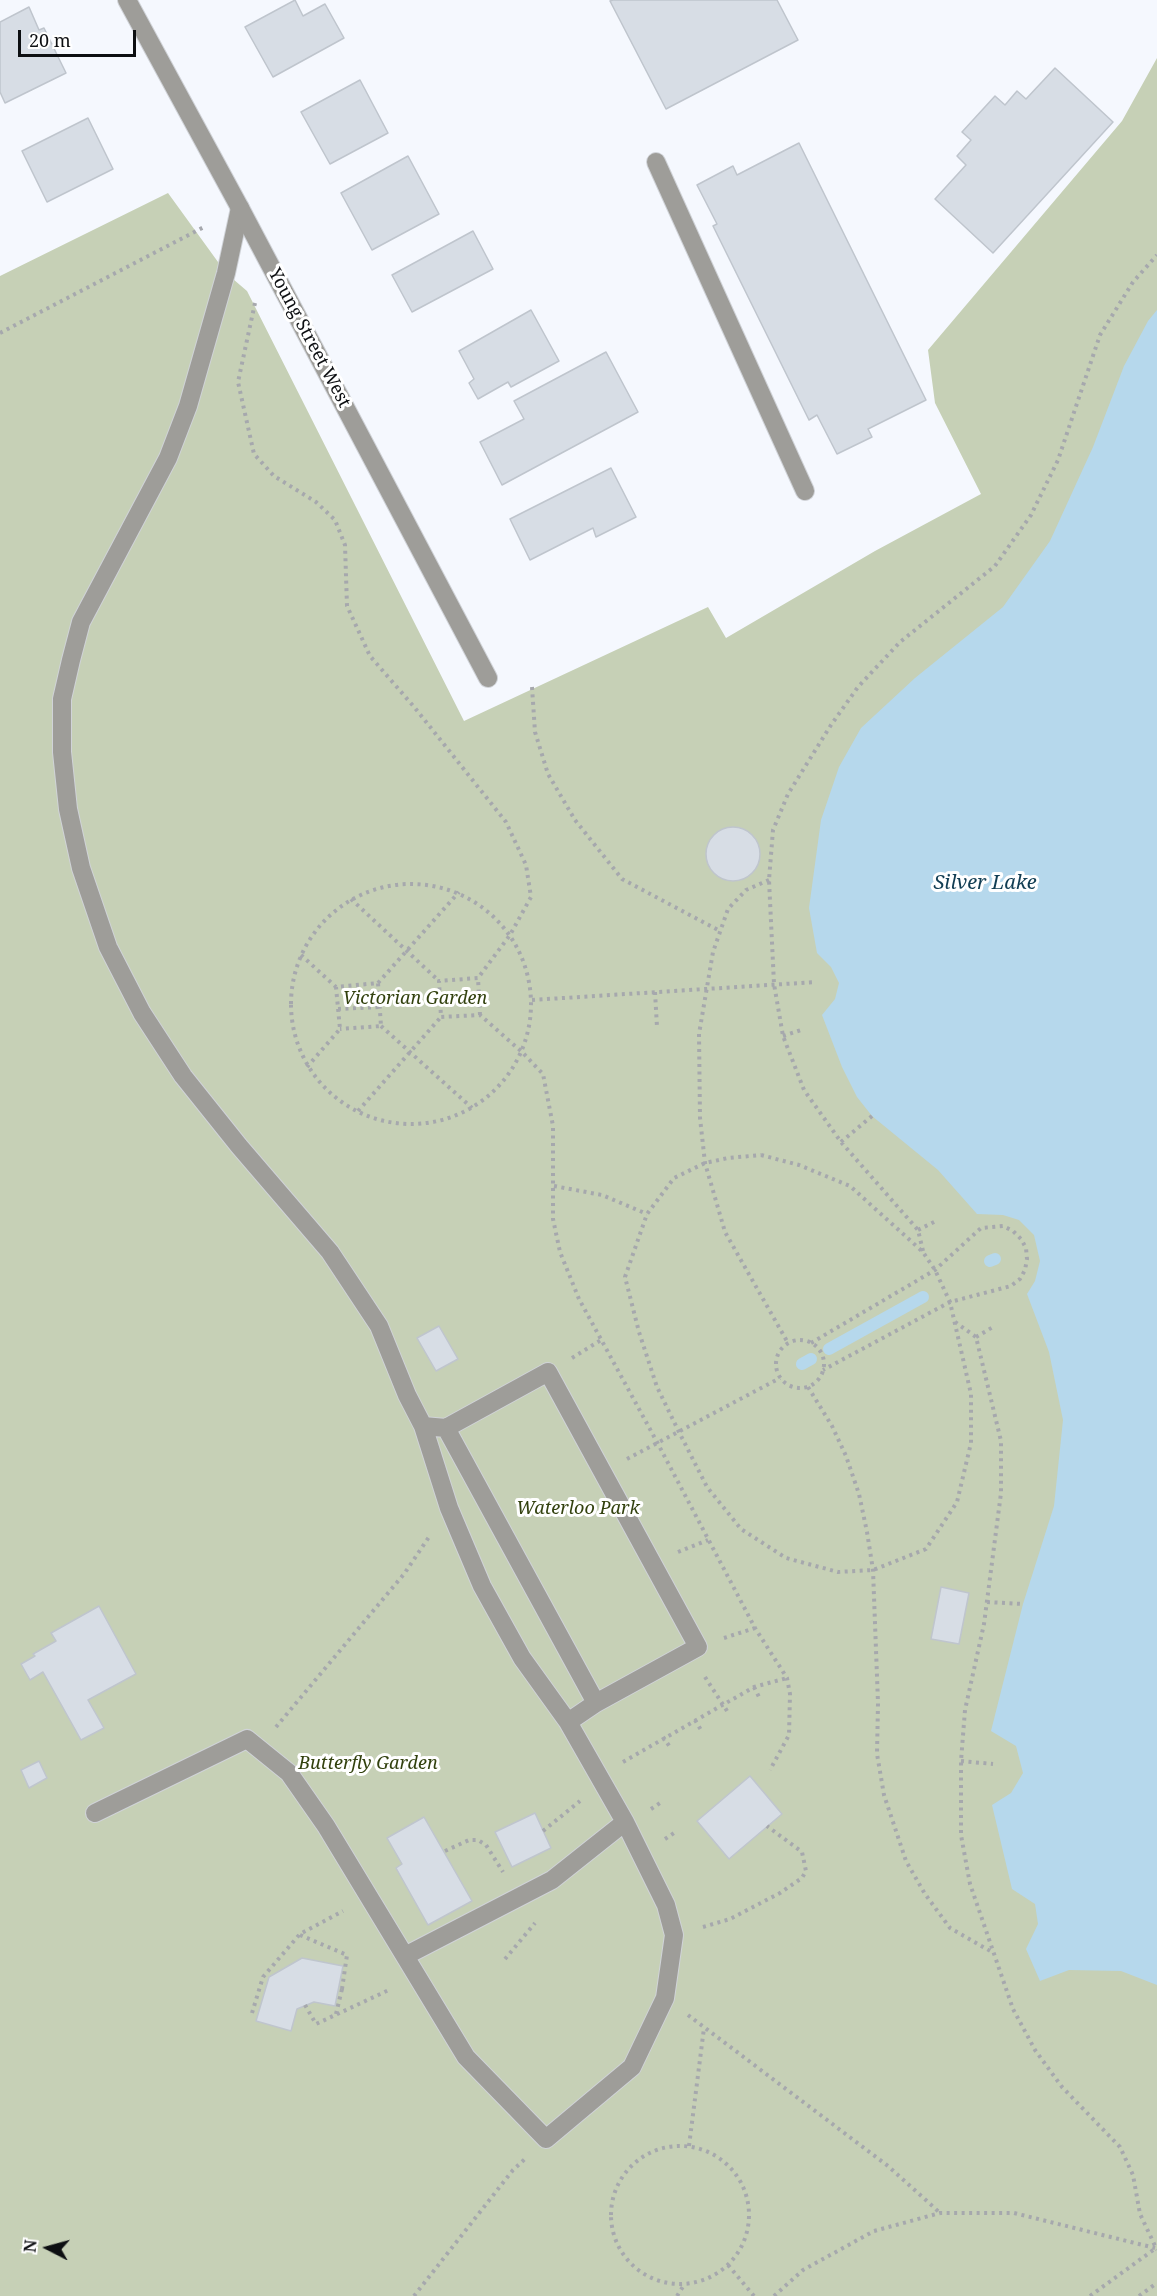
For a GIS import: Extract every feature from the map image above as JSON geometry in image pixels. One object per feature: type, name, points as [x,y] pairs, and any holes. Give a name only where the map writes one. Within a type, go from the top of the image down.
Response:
[{"type":"street","name":"Young Street West","points":[[127,0],[240,208],[488,678]]},
{"type":"street","points":[[656,162],[805,491]]},
{"type":"street","points":[[95,1813],[247,1739],[289,1773],[326,1826],[466,2057],[546,2139],[632,2067],[665,1998],[674,1935],[666,1905],[625,1822],[568,1722],[522,1658],[482,1586],[448,1508],[423,1426],[407,1395],[379,1326],[330,1252],[238,1146],[183,1076],[142,1013],[108,947],[81,868],[68,810],[62,752],[62,699],[81,622],[168,458],[188,406],[223,284],[240,208]]},
{"type":"street","points":[[423,1426],[446,1428],[548,1372],[698,1647],[596,1703],[568,1722]]},
{"type":"street","points":[[446,1428],[596,1703]]},
{"type":"street","points":[[405,1956],[552,1880],[625,1822]]},
{"type":"path","points":[[0,333],[240,208]]},
{"type":"path","points":[[923,1252],[918,1230],[841,1142],[804,1090],[783,1036],[774,984],[769,880],[773,830],[788,794],[858,687],[900,642],[995,566],[1031,515],[1058,459],[1100,335],[1133,282],[1157,255]]},
{"type":"path","points":[[256,294],[238,382],[254,454],[274,476],[316,502],[335,520],[345,545],[347,606],[370,656],[415,708],[506,822],[526,865],[531,897],[510,935],[478,978],[480,1015]]},
{"type":"path","points":[[532,687],[535,732],[548,774],[575,820],[622,879],[720,931]]},
{"type":"path","points":[[769,880],[746,890],[728,909],[713,952],[699,1034],[700,1118],[705,1163],[725,1232],[788,1343]]},
{"type":"path","points":[[404,884],[432,885],[459,891],[488,910],[510,935],[526,966],[532,1000],[530,1026],[522,1052],[509,1074],[493,1093],[472,1108],[448,1119],[422,1124],[396,1124],[369,1117],[335,1097],[307,1066],[293,1023],[291,1000],[294,977],[301,955],[314,933],[351,899],[376,888],[404,884]]},
{"type":"path","points":[[336,987],[378,983],[459,891]]},
{"type":"path","points":[[351,899],[439,981],[441,1017]]},
{"type":"path","points":[[301,955],[336,987],[340,1029]]},
{"type":"path","points":[[439,981],[478,978]]},
{"type":"path","points":[[532,1000],[816,982]]},
{"type":"path","points":[[378,983],[381,1026],[472,1108]]},
{"type":"path","points":[[655,992],[657,1028]]},
{"type":"path","points":[[440,1002],[479,1000]]},
{"type":"path","points":[[339,1009],[379,1007]]},
{"type":"path","points":[[358,1111],[441,1017],[480,1015],[543,1074],[553,1126],[553,1220],[560,1252],[579,1299],[755,1628],[787,1678],[790,1694],[789,1735],[770,1770]]},
{"type":"path","points":[[307,1066],[340,1029],[381,1026]]},
{"type":"path","points":[[783,1036],[804,1029]]},
{"type":"path","points":[[841,1142],[872,1116]]},
{"type":"path","points":[[761,1155],[799,1165],[850,1186],[923,1252],[935,1270],[950,1302],[970,1394],[971,1443],[957,1502],[926,1549],[873,1570],[838,1572],[786,1558],[741,1529],[707,1487],[657,1387],[639,1332],[625,1277],[647,1214],[674,1178],[705,1163],[761,1155]]},
{"type":"path","points":[[554,1186],[602,1195],[647,1214]]},
{"type":"path","points":[[918,1230],[936,1221]]},
{"type":"path","points":[[811,1343],[935,1270],[981,1228],[1003,1226],[1013,1231],[1026,1248],[1025,1270],[1020,1279],[1011,1286],[950,1302],[823,1370]]},
{"type":"path","points":[[954,1321],[976,1337],[1001,1441],[1001,1493],[984,1624],[964,1710],[961,1835],[970,1884],[1013,2009],[1035,2050],[1062,2087],[1120,2146],[1133,2175],[1140,2214],[1157,2248]]},
{"type":"path","points":[[976,1337],[993,1327]]},
{"type":"path","points":[[796,1341],[811,1343],[822,1354],[823,1370],[820,1377],[808,1387],[793,1387],[780,1378],[777,1370],[778,1355],[788,1343],[796,1341]]},
{"type":"path","points":[[657,1442],[780,1378]]},
{"type":"path","points":[[808,1387],[832,1426],[853,1475],[863,1513],[873,1570],[878,1703],[877,1754],[884,1795],[906,1861],[925,1894],[950,1928],[992,1952]]},
{"type":"path","points":[[261,1750],[278,1725],[405,1574],[448,1508]]},
{"type":"path","points":[[987,1602],[1023,1604]]},
{"type":"path","points":[[543,1831],[600,1780],[663,1737],[754,1687],[787,1678]]},
{"type":"path","points":[[754,1687],[759,1697]]},
{"type":"path","points":[[723,1706],[729,1714]]},
{"type":"path","points":[[696,1720],[701,1730]]},
{"type":"path","points":[[663,1737],[670,1747]]},
{"type":"path","points":[[961,1761],[993,1764]]},
{"type":"path","points":[[649,1810],[663,1802]]},
{"type":"path","points":[[674,1935],[730,1919],[780,1893],[802,1878],[806,1871],[802,1852],[767,1826]]},
{"type":"path","points":[[664,1839],[677,1832]]},
{"type":"path","points":[[445,1851],[469,1840],[482,1841],[519,1897]]},
{"type":"path","points":[[252,2013],[263,1977],[300,1934],[367,1897]]},
{"type":"path","points":[[300,1934],[347,1955],[336,2014]]},
{"type":"path","points":[[305,2005],[316,2024],[387,1991],[415,1972]]},
{"type":"path","points":[[665,1998],[888,2166],[940,2213]]},
{"type":"path","points":[[689,2146],[704,2027]]},
{"type":"path","points":[[414,2296],[513,2170],[546,2139]]},
{"type":"path","points":[[667,2146],[689,2146],[710,2152],[728,2165],[742,2183],[749,2204],[749,2226],[742,2247],[728,2265],[715,2276],[684,2285],[663,2283],[644,2275],[627,2261],[616,2244],[611,2223],[611,2203],[618,2183],[631,2166],[647,2153],[667,2146]]},
{"type":"path","points":[[774,2296],[803,2270],[874,2231],[940,2213],[1014,2213],[1157,2248]]},
{"type":"path","points":[[1090,2296],[1157,2248]]},
{"type":"path","points":[[728,2265],[754,2296]]},
{"type":"path","points":[[1139,2296],[1157,2283]]},
{"type":"path","points":[[677,2296],[684,2285]]},
{"type":"green space","name":"Waterloo Park","points":[[1157,58],[1157,2296],[0,2296],[0,276],[168,193],[226,273],[247,291],[464,721],[708,607],[726,638],[875,551],[981,494],[935,403],[928,350],[1122,121]]},
{"type":"water","name":"Silver Lake","points":[[1157,310],[1157,1985],[1121,1971],[1069,1970],[1040,1981],[1026,1949],[1038,1924],[1035,1904],[1012,1889],[992,1805],[1011,1793],[1023,1773],[1016,1746],[991,1731],[1023,1604],[1054,1506],[1063,1420],[1049,1352],[1027,1294],[1035,1281],[1040,1261],[1034,1235],[1019,1220],[1003,1215],[977,1214],[938,1170],[872,1116],[857,1097],[842,1067],[822,1015],[835,999],[839,983],[831,967],[817,953],[809,908],[821,820],[839,767],[861,728],[915,678],[1003,607],[1050,541],[1093,447],[1124,366],[1148,321]]},
{"type":"building","points":[[295,0],[303,16],[325,4],[344,38],[273,77],[245,27]]},
{"type":"building","points":[[777,0],[798,40],[666,109],[610,1]]},
{"type":"building","points":[[29,7],[39,30],[44,28],[66,73],[5,103],[0,92],[0,22]]},
{"type":"building","points":[[1055,68],[1113,122],[993,253],[935,199],[966,165],[957,156],[971,140],[962,132],[995,96],[1005,105],[1017,91],[1026,99]]},
{"type":"building","points":[[360,80],[388,133],[330,164],[301,112]]},
{"type":"building","points":[[88,118],[113,169],[47,202],[22,151]]},
{"type":"building","points":[[799,143],[926,400],[868,429],[872,437],[837,454],[817,415],[809,420],[713,226],[717,224],[697,185],[733,166],[737,175]]},
{"type":"building","points":[[408,156],[439,214],[372,250],[341,193]]},
{"type":"building","points":[[473,231],[493,269],[412,312],[392,275]]},
{"type":"building","points":[[531,310],[559,361],[511,387],[508,382],[478,399],[469,383],[474,379],[459,351]]},
{"type":"building","points":[[606,352],[638,412],[502,485],[480,442],[524,419],[514,401]]},
{"type":"building","points":[[611,468],[636,517],[596,537],[593,528],[530,560],[510,519]]},
{"type":"building","points":[[733,827],[743,829],[752,835],[758,844],[760,854],[758,864],[752,873],[743,879],[733,881],[723,879],[714,873],[708,864],[706,854],[708,844],[714,835],[723,829]]},
{"type":"building","points":[[439,1326],[458,1359],[436,1371],[417,1338]]},
{"type":"building","points":[[941,1587],[969,1593],[959,1644],[931,1639]]},
{"type":"building","points":[[99,1606],[136,1674],[88,1700],[104,1728],[81,1740],[43,1672],[30,1680],[21,1664],[56,1641],[51,1633]]},
{"type":"building","points":[[39,1761],[47,1778],[29,1788],[21,1770]]},
{"type":"building","points":[[750,1776],[782,1814],[729,1859],[697,1821]]},
{"type":"building","points":[[535,1813],[551,1848],[512,1867],[495,1832]]},
{"type":"building","points":[[424,1817],[472,1901],[428,1925],[396,1868],[402,1864],[387,1838]]},
{"type":"building","points":[[302,1958],[343,1966],[335,2006],[314,2002],[297,2009],[291,2031],[256,2021],[269,1977]]},
{"type":"waterway","points":[[990,1261],[995,1259]]},
{"type":"waterway","points":[[829,1349],[923,1297]]},
{"type":"waterway","points":[[802,1364],[811,1359]]},
{"type":"park label","name":"Victorian Garden","points":[[415,999]]},
{"type":"park label","name":"Butterfly Garden","points":[[368,1764]]}]
